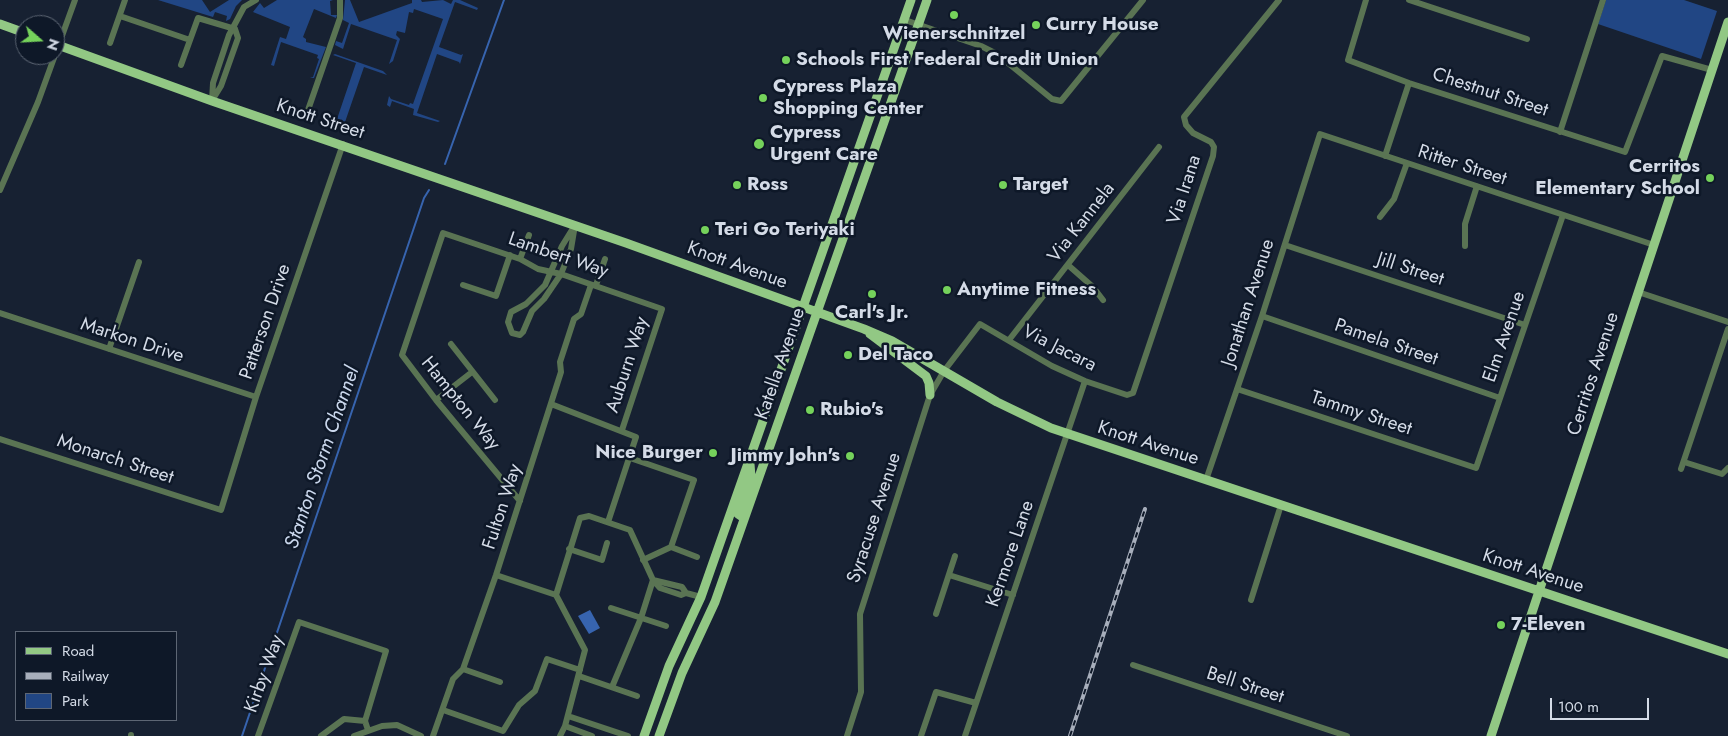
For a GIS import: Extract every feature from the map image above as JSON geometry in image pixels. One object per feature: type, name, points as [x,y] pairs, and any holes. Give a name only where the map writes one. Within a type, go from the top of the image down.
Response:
[{"type":"main road","name":"Katella Avenue","points":[[644,736],[669,666],[701,597],[911,0]]},
{"type":"main road","name":"Katella Avenue","points":[[659,736],[682,672],[715,602],[928,0]]},
{"type":"main road","name":"Cerritos Avenue","points":[[1491,736],[1728,22]]},
{"type":"main road","points":[[0,24],[15,29]]},
{"type":"main road","name":"Knott Street","points":[[65,48],[575,225]]},
{"type":"main road","name":"Knott Avenue","points":[[575,225],[864,329],[892,341],[996,402],[1051,428],[1728,654]]},
{"type":"main road","points":[[864,329],[926,376],[929,382],[930,395]]},
{"type":"main road","points":[[744,518],[738,514],[751,477],[750,458]]},
{"type":"street","points":[[65,26],[76,0]]},
{"type":"street","points":[[110,43],[125,0]]},
{"type":"street","points":[[212,100],[221,86],[238,38],[235,28],[244,7],[256,0]]},
{"type":"street","points":[[308,110],[340,18],[340,0]]},
{"type":"street","points":[[905,20],[981,46],[997,54],[1052,99],[1061,101],[1143,0]]},
{"type":"street","name":"Via Irana","points":[[1128,395],[1136,388],[1213,156],[1214,147],[1211,142],[1193,133],[1186,125],[1184,117],[1279,0]]},
{"type":"street","name":"Chestnut Street","points":[[1366,0],[1348,60],[1409,83],[1624,152],[1662,56],[1712,70]]},
{"type":"street","points":[[1409,0],[1527,39]]},
{"type":"street","points":[[1560,132],[1603,0]]},
{"type":"street","points":[[120,16],[190,40]]},
{"type":"street","points":[[181,65],[198,18],[235,28]]},
{"type":"street","points":[[0,190],[49,65]]},
{"type":"street","points":[[1385,156],[1409,83]]},
{"type":"street","name":"Ritter Street","points":[[1319,135],[1654,245]]},
{"type":"street","name":"Jonathan Avenue","points":[[1206,480],[1262,316],[1319,135]]},
{"type":"street","name":"Patterson Drive","points":[[221,510],[256,397],[343,144]]},
{"type":"street","name":"Via Kannela","points":[[1008,340],[1160,147]]},
{"type":"street","points":[[1380,217],[1394,199],[1407,163]]},
{"type":"street","points":[[1465,246],[1465,224],[1477,186]]},
{"type":"street","name":"Elm Avenue","points":[[1476,468],[1563,215]]},
{"type":"street","points":[[575,225],[571,249],[562,274],[544,299],[532,311],[523,332],[520,335],[512,333],[508,322],[511,312],[526,304],[545,285],[552,273],[562,246],[575,225]]},
{"type":"street","name":"Lambert Way","points":[[443,233],[510,255],[538,270],[562,274],[662,309]]},
{"type":"street","name":"Hampton Way","points":[[443,233],[402,355],[436,400],[520,501]]},
{"type":"street","points":[[520,259],[529,235]]},
{"type":"street","name":"Jill Street","points":[[1285,245],[1525,325]]},
{"type":"street","points":[[463,285],[496,296],[510,255]]},
{"type":"street","name":"Fulton Way","points":[[433,736],[453,679],[463,669],[496,574],[561,372],[560,362],[574,319],[581,314],[604,259]]},
{"type":"street","points":[[109,349],[139,262]]},
{"type":"street","points":[[1068,265],[1093,287],[1103,300]]},
{"type":"street","points":[[1638,292],[1728,322]]},
{"type":"street","points":[[526,304],[532,311]]},
{"type":"street","name":"Auburn Way","points":[[622,430],[662,309]]},
{"type":"street","name":"Markon Drive","points":[[0,313],[256,397]]},
{"type":"street","name":"Pamela Street","points":[[1262,316],[1500,398]]},
{"type":"street","name":"Via Jacara","points":[[980,324],[1052,366],[1085,381],[1128,395]]},
{"type":"street","name":"Syracuse Avenue","points":[[847,736],[861,692],[860,614],[930,395],[944,371],[980,324]]},
{"type":"street","points":[[1681,470],[1728,329]]},
{"type":"street","points":[[451,344],[495,400]]},
{"type":"street","points":[[436,400],[472,372]]},
{"type":"street","name":"Kermore Lane","points":[[966,736],[1085,381]]},
{"type":"street","name":"Tammy Street","points":[[1237,389],[1476,468]]},
{"type":"street","points":[[551,404],[636,437],[608,522]]},
{"type":"street","name":"Monarch Street","points":[[0,438],[221,510]]},
{"type":"street","points":[[630,458],[694,480],[671,547]]},
{"type":"street","points":[[1684,462],[1722,474],[1728,468]]},
{"type":"street","points":[[1251,600],[1281,505]]},
{"type":"street","points":[[556,595],[580,518],[589,516],[630,530],[653,580],[660,588],[681,595],[686,593],[701,597]]},
{"type":"street","points":[[569,549],[602,560],[607,543]]},
{"type":"street","points":[[643,560],[671,547],[697,557]]},
{"type":"street","points":[[936,614],[955,556]]},
{"type":"street","points":[[496,574],[556,595],[585,650],[568,716],[560,736]]},
{"type":"street","points":[[949,575],[1013,595]]},
{"type":"street","points":[[612,687],[653,580]]},
{"type":"street","points":[[611,608],[666,626]]},
{"type":"street","name":"Kirby Way","points":[[258,736],[299,622],[386,651],[365,721]]},
{"type":"street","points":[[442,710],[503,731],[519,705],[535,691],[547,659],[637,696]]},
{"type":"street","name":"Bell Street","points":[[1133,665],[1347,736]]},
{"type":"street","points":[[463,669],[500,682]]},
{"type":"street","points":[[921,736],[936,692],[976,703]]},
{"type":"street","points":[[568,716],[628,736]]},
{"type":"street","points":[[320,736],[344,719],[365,721],[368,730]]},
{"type":"street","points":[[354,736],[368,730],[397,725],[421,736]]},
{"type":"street","points":[[564,726],[592,736]]},
{"type":"green space","points":[[158,0],[202,0],[210,12],[229,0],[242,0],[236,6],[230,19],[226,21],[227,16],[215,12],[213,17]]},
{"type":"green space","points":[[277,0],[333,0],[330,1],[331,15],[337,15],[336,18],[314,9],[303,37],[306,39],[306,42],[326,47],[314,78],[310,78],[313,77],[319,59],[317,58],[318,55],[281,42],[274,66],[271,65],[280,37],[286,39],[290,27],[253,12],[260,3],[264,8]]},
{"type":"green space","points":[[345,0],[350,0],[359,22],[412,3],[412,0],[421,0],[422,2],[443,0],[451,4],[453,0],[460,0],[478,8],[477,10],[455,2],[439,47],[461,55],[463,54],[460,64],[437,54],[417,113],[440,121],[413,115],[414,109],[392,101],[390,107],[387,105],[389,96],[391,99],[409,105],[410,103],[413,104],[443,19],[414,9],[413,13],[409,12],[405,33],[397,31],[396,35],[400,39],[393,61],[389,64],[397,40],[351,24],[343,49],[335,45],[336,41],[342,43],[349,23],[343,20]]},
{"type":"green space","points":[[1606,0],[1684,0],[1717,11],[1701,59],[1598,24]]},
{"type":"green space","points":[[335,54],[383,71],[387,75],[364,67],[344,125],[336,122],[356,63],[333,55]]},
{"type":"shaded area","points":[[590,610],[600,628],[589,634],[578,616]]},
{"type":"waterway","name":"Stanton Storm Channel","points":[[445,164],[504,0]]},
{"type":"waterway","name":"Stanton Storm Channel","points":[[242,736],[424,198],[429,190]]},
{"type":"railway","points":[[1070,736],[1145,509]]},
{"type":"place","name":"Wienerschnitzel","points":[[954,15]]},
{"type":"place","name":"Curry House","points":[[1036,25]]},
{"type":"place","name":"Schools First Federal Credit Union","points":[[786,60]]},
{"type":"place","name":"Cypress Plaza Shopping Center","points":[[763,98]]},
{"type":"place","name":"Cypress Urgent Care","points":[[759,144]]},
{"type":"place","name":"Cerritos Elementary School","points":[[1710,178]]},
{"type":"place","name":"Ross","points":[[737,185]]},
{"type":"place","name":"Target","points":[[1003,185]]},
{"type":"place","name":"Teri Go Teriyaki","points":[[705,230]]},
{"type":"place","name":"Anytime Fitness","points":[[947,290]]},
{"type":"place","name":"Carl's Jr.","points":[[872,294]]},
{"type":"place","name":"Del Taco","points":[[848,355]]},
{"type":"place","name":"Rubio's","points":[[810,410]]},
{"type":"place","name":"Nice Burger","points":[[713,453]]},
{"type":"place","name":"Jimmy John's","points":[[850,456]]},
{"type":"place","name":"7-Eleven","points":[[1501,625]]}]
